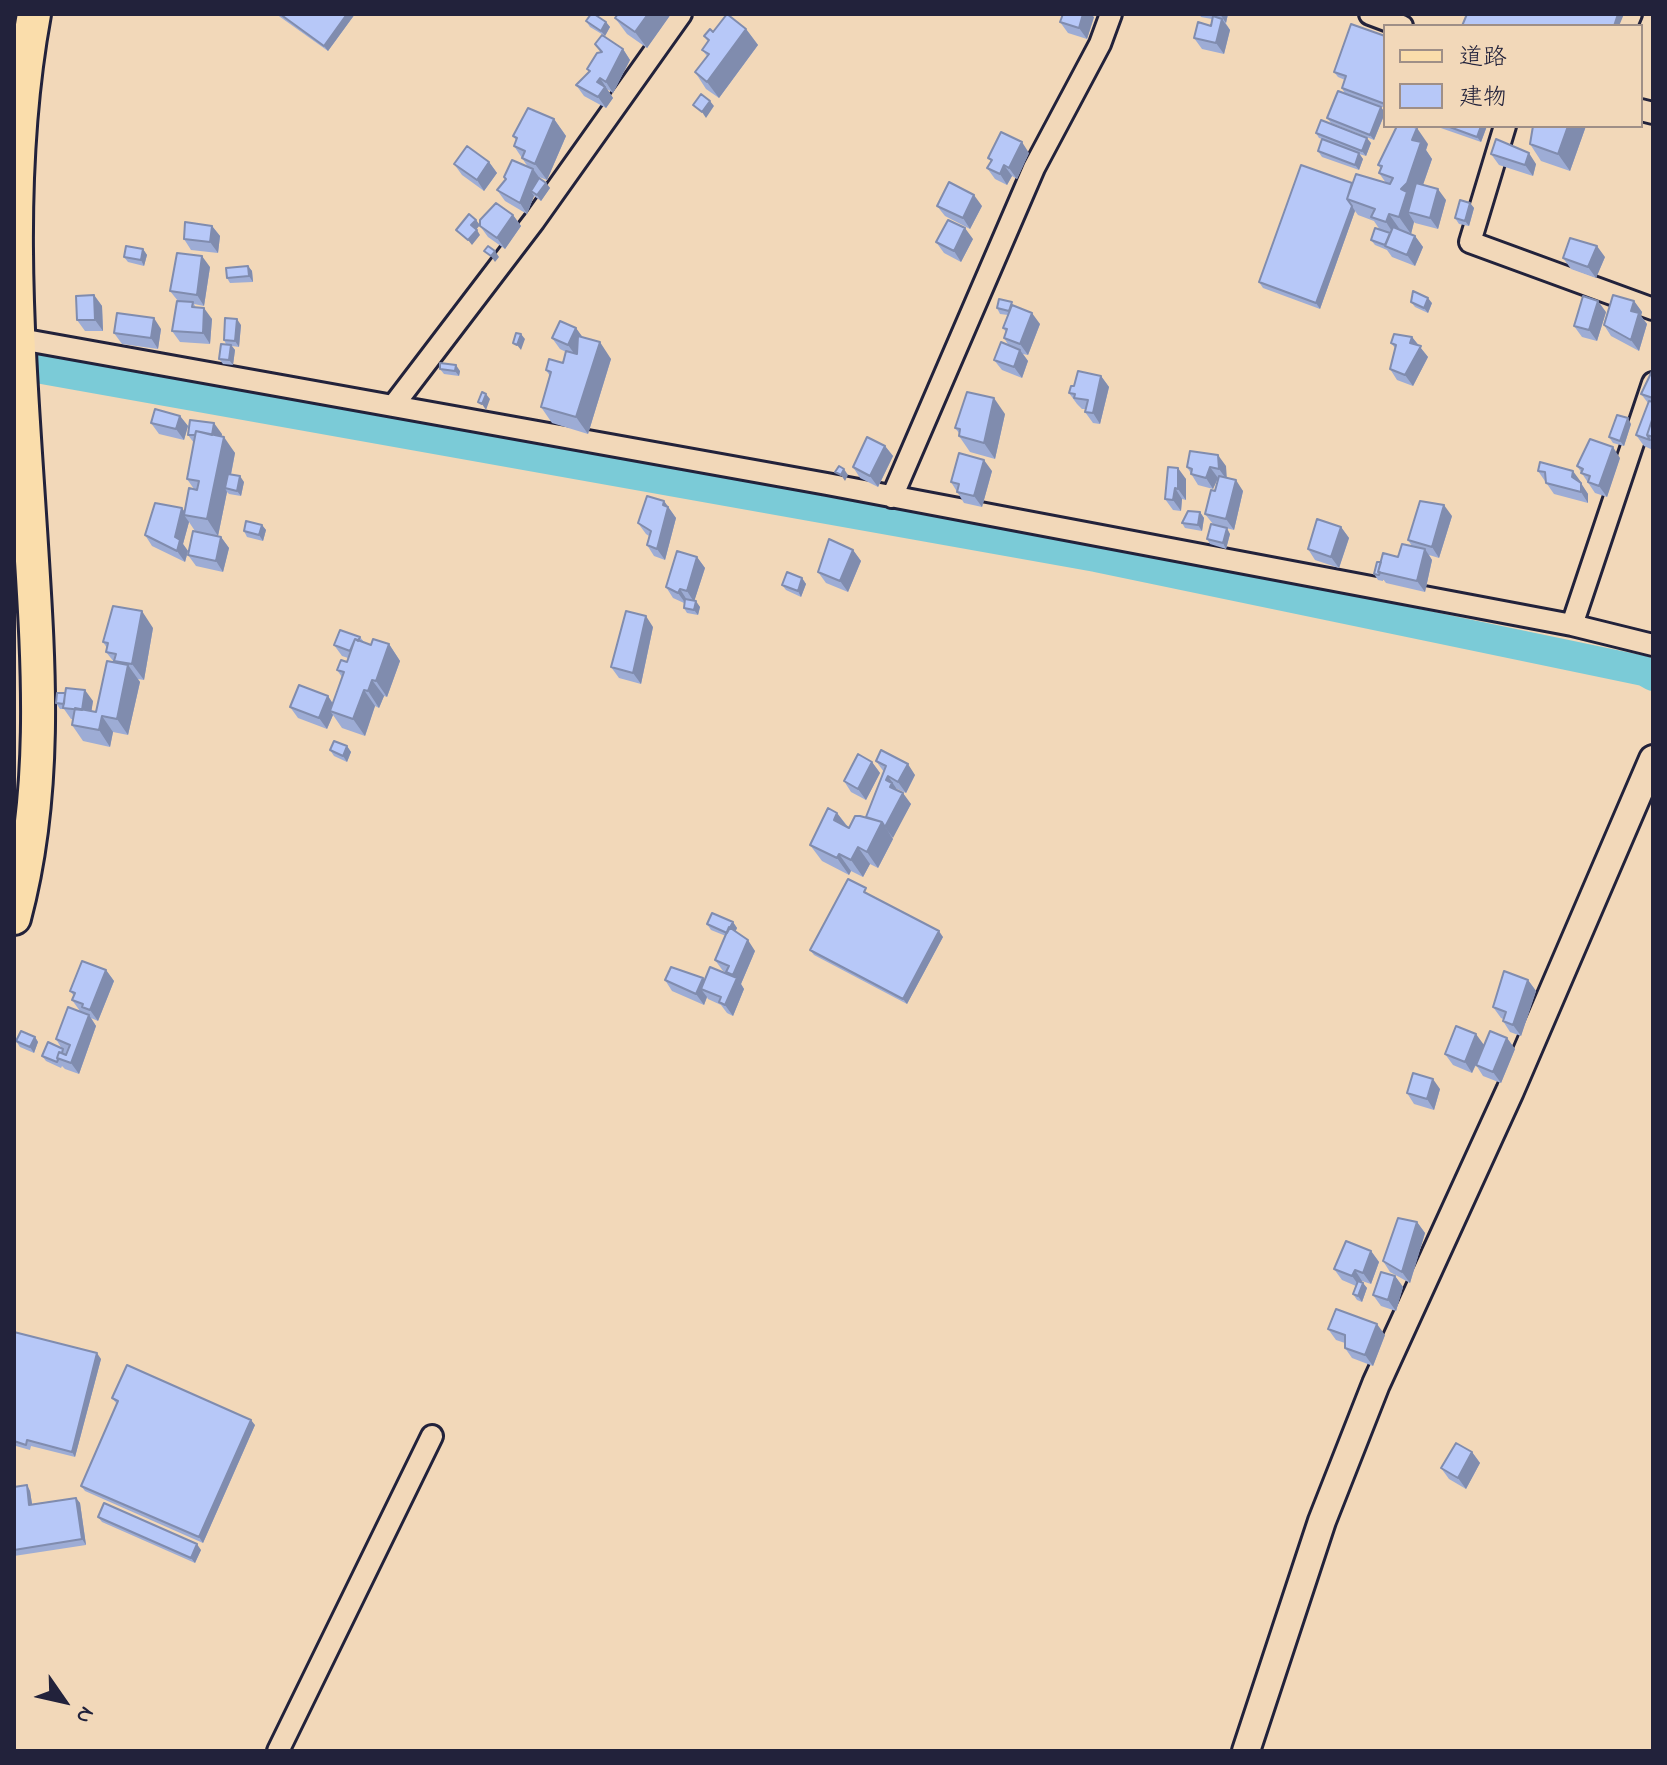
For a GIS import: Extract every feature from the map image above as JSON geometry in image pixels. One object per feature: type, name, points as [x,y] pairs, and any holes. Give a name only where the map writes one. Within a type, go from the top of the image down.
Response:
[{"type":"main road","points":[[14,918],[33,828],[40,690],[19,395],[20,341],[15,248],[21,83],[34,14]]},
{"type":"street","points":[[393,406],[534,221],[681,14]]},
{"type":"street","points":[[892,497],[1028,182],[1100,44],[1111,14]]},
{"type":"street","points":[[1370,14],[1397,24]]},
{"type":"street","points":[[1504,128],[1470,242],[1653,309]]},
{"type":"street","points":[[20,341],[892,497],[1572,625],[1653,645]]},
{"type":"street","points":[[1572,625],[1653,383]]},
{"type":"street","points":[[1246,1751],[1322,1521],[1376,1384],[1510,1091],[1653,759]]},
{"type":"street","points":[[278,1751],[432,1436]]},
{"type":"building","points":[[280,14],[347,14],[324,46]]},
{"type":"building","points":[[591,14],[606,22],[601,31],[586,21]]},
{"type":"building","points":[[618,14],[648,14],[635,32],[615,18]]},
{"type":"building","points":[[727,14],[746,29],[707,82],[695,72],[709,54],[702,50],[709,40],[704,36],[710,29],[713,32]]},
{"type":"building","points":[[1063,14],[1083,14],[1079,28],[1060,22]]},
{"type":"building","points":[[1467,14],[1618,14],[1615,24],[1463,24]]},
{"type":"building","points":[[1213,16],[1222,19],[1216,43],[1194,38],[1198,22],[1211,26]]},
{"type":"building","points":[[1351,24],[1383,35],[1383,103],[1342,88],[1346,76],[1334,72]]},
{"type":"building","points":[[602,35],[623,49],[606,82],[600,78],[597,82],[605,87],[598,97],[576,85],[590,71],[587,69],[597,53],[602,52],[595,44]]},
{"type":"building","points":[[1338,91],[1381,107],[1370,135],[1327,118]]},
{"type":"building","points":[[701,94],[710,101],[702,112],[693,105]]},
{"type":"building","points":[[528,108],[554,119],[535,164],[522,158],[525,151],[514,146],[517,138],[513,136]]},
{"type":"building","points":[[1321,120],[1367,138],[1362,151],[1316,133]]},
{"type":"building","points":[[1396,128],[1417,128],[1412,140],[1421,142],[1407,183],[1401,189],[1407,192],[1399,217],[1389,214],[1386,222],[1371,217],[1375,209],[1347,199],[1356,174],[1390,184],[1393,178],[1379,173],[1382,166],[1378,165]]},
{"type":"building","points":[[1452,128],[1480,128],[1477,137]]},
{"type":"building","points":[[1533,128],[1567,128],[1558,154],[1530,144]]},
{"type":"building","points":[[1001,132],[1022,142],[1009,168],[1004,165],[1000,174],[987,168],[992,160],[988,158]]},
{"type":"building","points":[[1322,139],[1359,153],[1355,165],[1318,151]]},
{"type":"building","points":[[1496,139],[1529,153],[1525,165],[1491,154]]},
{"type":"building","points":[[467,146],[489,162],[477,180],[454,164]]},
{"type":"building","points":[[512,160],[533,169],[520,203],[497,190],[506,179],[504,177]]},
{"type":"building","points":[[1301,165],[1352,183],[1347,199],[1352,206],[1316,303],[1259,282]]},
{"type":"building","points":[[539,178],[546,183],[537,195],[531,191]]},
{"type":"building","points":[[949,182],[974,195],[963,218],[937,206]]},
{"type":"building","points":[[1416,183],[1438,189],[1430,218],[1408,212]]},
{"type":"building","points":[[1460,200],[1470,203],[1465,221],[1455,218]]},
{"type":"building","points":[[496,203],[513,215],[497,238],[480,226],[480,220]]},
{"type":"building","points":[[469,214],[476,220],[471,225],[477,230],[468,240],[456,230]]},
{"type":"building","points":[[948,220],[965,228],[954,251],[936,242]]},
{"type":"building","points":[[185,222],[212,226],[210,242],[184,239]]},
{"type":"building","points":[[1393,227],[1415,236],[1407,255],[1385,246]]},
{"type":"building","points":[[1375,228],[1390,233],[1385,245],[1371,240]]},
{"type":"building","points":[[1570,238],[1597,246],[1588,267],[1563,258]]},
{"type":"building","points":[[126,246],[143,249],[141,260],[124,257]]},
{"type":"building","points":[[488,246],[495,251],[491,256],[484,251]]},
{"type":"building","points":[[177,253],[202,256],[197,295],[170,291]]},
{"type":"building","points":[[248,266],[249,276],[227,278],[226,268]]},
{"type":"building","points":[[1413,291],[1428,298],[1424,308],[1411,302]]},
{"type":"building","points":[[94,295],[95,320],[77,320],[76,296]]},
{"type":"building","points":[[1613,295],[1634,301],[1631,311],[1639,313],[1631,340],[1604,325]]},
{"type":"building","points":[[1583,296],[1598,301],[1589,330],[1574,326]]},
{"type":"building","points":[[999,299],[1012,302],[1009,311],[997,308]]},
{"type":"building","points":[[177,301],[193,302],[192,307],[204,308],[203,333],[172,331]]},
{"type":"building","points":[[1012,305],[1032,313],[1020,344],[1004,338],[1007,329],[1003,328]]},
{"type":"building","points":[[117,313],[154,318],[151,338],[114,333]]},
{"type":"building","points":[[225,318],[237,319],[235,341],[224,340]]},
{"type":"building","points":[[560,321],[576,328],[568,345],[552,338]]},
{"type":"building","points":[[516,333],[521,334],[517,345],[513,343]]},
{"type":"building","points":[[1394,334],[1412,337],[1410,343],[1421,346],[1405,375],[1390,369],[1396,345],[1391,343]]},
{"type":"building","points":[[578,336],[600,342],[576,417],[541,407],[551,372],[546,370],[549,359],[563,363],[566,351],[577,354]]},
{"type":"building","points":[[1001,342],[1020,350],[1014,367],[994,360]]},
{"type":"building","points":[[221,344],[231,345],[229,360],[219,359]]},
{"type":"building","points":[[440,363],[456,365],[455,371],[440,369]]},
{"type":"building","points":[[1653,369],[1653,398],[1641,394]]},
{"type":"building","points":[[1078,371],[1101,376],[1093,413],[1085,412],[1088,400],[1074,398],[1075,394],[1069,393]]},
{"type":"building","points":[[482,392],[486,394],[482,404],[478,402]]},
{"type":"building","points":[[967,392],[994,398],[984,443],[959,436],[960,429],[955,428]]},
{"type":"building","points":[[1649,401],[1653,402],[1653,417],[1647,435],[1650,440],[1636,435]]},
{"type":"building","points":[[155,409],[180,416],[176,429],[151,423]]},
{"type":"building","points":[[1617,415],[1628,418],[1620,441],[1609,437]]},
{"type":"building","points":[[1653,417],[1653,437],[1647,435]]},
{"type":"building","points":[[190,420],[214,423],[212,435],[196,431],[195,435],[188,435]]},
{"type":"building","points":[[196,431],[224,437],[207,519],[184,515],[189,488],[197,490],[199,481],[187,479]]},
{"type":"building","points":[[867,437],[885,446],[870,476],[853,467]]},
{"type":"building","points":[[1590,439],[1613,447],[1599,486],[1588,482],[1590,476],[1581,473],[1583,469],[1577,466]]},
{"type":"building","points":[[1190,451],[1218,455],[1219,469],[1210,467],[1206,478],[1191,474],[1192,469],[1187,467]]},
{"type":"building","points":[[959,453],[984,460],[974,496],[957,492],[959,484],[951,482]]},
{"type":"building","points":[[1540,462],[1573,471],[1572,477],[1581,483],[1581,492],[1546,483],[1545,472],[1538,471]]},
{"type":"building","points":[[839,466],[844,469],[841,475],[835,472]]},
{"type":"building","points":[[1168,467],[1178,468],[1178,489],[1175,488],[1173,500],[1165,499]]},
{"type":"building","points":[[228,474],[240,476],[237,491],[225,488]]},
{"type":"building","points":[[1219,476],[1236,480],[1226,519],[1205,514],[1211,490],[1215,491]]},
{"type":"building","points":[[647,496],[664,501],[663,505],[668,507],[657,549],[647,545],[651,531],[638,523]]},
{"type":"building","points":[[1420,501],[1444,505],[1432,547],[1408,540]]},
{"type":"building","points":[[155,503],[182,508],[175,537],[180,540],[177,551],[145,535]]},
{"type":"building","points":[[1188,511],[1200,512],[1198,525],[1182,523]]},
{"type":"building","points":[[1317,519],[1341,527],[1331,557],[1308,549]]},
{"type":"building","points":[[246,521],[262,525],[259,535],[244,531]]},
{"type":"building","points":[[1211,524],[1227,528],[1223,543],[1207,539]]},
{"type":"building","points":[[193,531],[221,537],[216,561],[188,555]]},
{"type":"building","points":[[829,539],[853,550],[840,581],[818,572]]},
{"type":"building","points":[[1402,544],[1425,549],[1417,581],[1378,572],[1383,553],[1398,557]]},
{"type":"building","points":[[677,551],[697,557],[687,591],[680,589],[678,593],[666,587]]},
{"type":"building","points":[[1377,562],[1381,562],[1379,575],[1374,574]]},
{"type":"building","points":[[787,572],[802,578],[798,591],[782,585]]},
{"type":"building","points":[[685,599],[696,601],[694,610],[684,608]]},
{"type":"building","points":[[113,606],[142,611],[132,664],[114,661],[116,654],[106,652],[108,643],[103,642]]},
{"type":"building","points":[[626,611],[646,616],[633,673],[611,667]]},
{"type":"building","points":[[340,630],[360,637],[358,641],[355,639],[350,651],[334,645]]},
{"type":"building","points":[[355,639],[371,645],[373,639],[389,644],[376,681],[372,680],[368,691],[364,690],[353,719],[330,711],[344,672],[337,670],[341,660],[347,662]]},
{"type":"building","points":[[107,661],[128,665],[117,719],[102,716],[99,730],[72,725],[75,708],[96,712]]},
{"type":"building","points":[[299,685],[328,696],[319,718],[290,707]]},
{"type":"building","points":[[66,688],[85,690],[82,710],[63,708]]},
{"type":"building","points":[[57,693],[65,693],[64,704],[56,703]]},
{"type":"building","points":[[334,741],[347,746],[343,756],[330,750]]},
{"type":"building","points":[[881,750],[908,764],[898,782],[888,776],[886,780],[892,783],[890,787],[903,793],[885,827],[882,822],[866,817],[886,766],[876,761]]},
{"type":"building","points":[[858,754],[872,762],[858,789],[844,781]]},
{"type":"building","points":[[828,808],[837,813],[834,820],[849,828],[855,816],[882,822],[867,852],[858,847],[851,860],[839,854],[837,858],[810,845]]},
{"type":"building","points":[[848,879],[866,888],[864,892],[939,931],[903,999],[810,950]]},
{"type":"building","points":[[712,913],[733,922],[727,933],[707,924]]},
{"type":"building","points":[[729,927],[748,940],[733,975],[726,972],[729,966],[715,960]]},
{"type":"building","points":[[82,961],[106,970],[90,1010],[72,1000],[75,993],[70,991]]},
{"type":"building","points":[[671,967],[703,978],[696,994],[665,980]]},
{"type":"building","points":[[710,967],[737,978],[725,1005],[719,1002],[721,997],[701,989]]},
{"type":"building","points":[[1504,971],[1528,980],[1513,1025],[1503,1021],[1506,1012],[1493,1007]]},
{"type":"building","points":[[68,1007],[89,1015],[71,1063],[57,1058],[59,1052],[66,1055],[70,1045],[56,1039]]},
{"type":"building","points":[[1456,1026],[1476,1034],[1465,1062],[1445,1054]]},
{"type":"building","points":[[21,1031],[35,1037],[30,1047],[16,1041]]},
{"type":"building","points":[[1490,1031],[1507,1038],[1493,1072],[1476,1065]]},
{"type":"building","points":[[48,1042],[63,1049],[57,1062],[42,1056]]},
{"type":"building","points":[[1413,1073],[1433,1079],[1427,1099],[1407,1093]]},
{"type":"building","points":[[1398,1218],[1417,1222],[1402,1272],[1383,1261]]},
{"type":"building","points":[[1346,1241],[1371,1251],[1363,1273],[1355,1270],[1352,1276],[1334,1269]]},
{"type":"building","points":[[1381,1272],[1395,1276],[1388,1300],[1373,1295]]},
{"type":"building","points":[[1358,1281],[1363,1283],[1358,1296],[1353,1294]]},
{"type":"building","points":[[1336,1309],[1377,1324],[1365,1355],[1345,1348],[1345,1335],[1328,1329]]},
{"type":"building","points":[[14,1332],[97,1353],[72,1452],[27,1440],[26,1445],[14,1441]]},
{"type":"building","points":[[127,1365],[251,1420],[199,1537],[81,1486],[118,1401],[112,1398]]},
{"type":"building","points":[[1456,1443],[1472,1452],[1458,1478],[1441,1468]]},
{"type":"building","points":[[27,1485],[29,1505],[76,1498],[82,1539],[14,1550],[14,1487]]},
{"type":"building","points":[[104,1503],[197,1544],[191,1558],[98,1517]]},
{"type":"waterway","points":[[14,364],[1096,557],[1644,671],[1653,676]]}]
